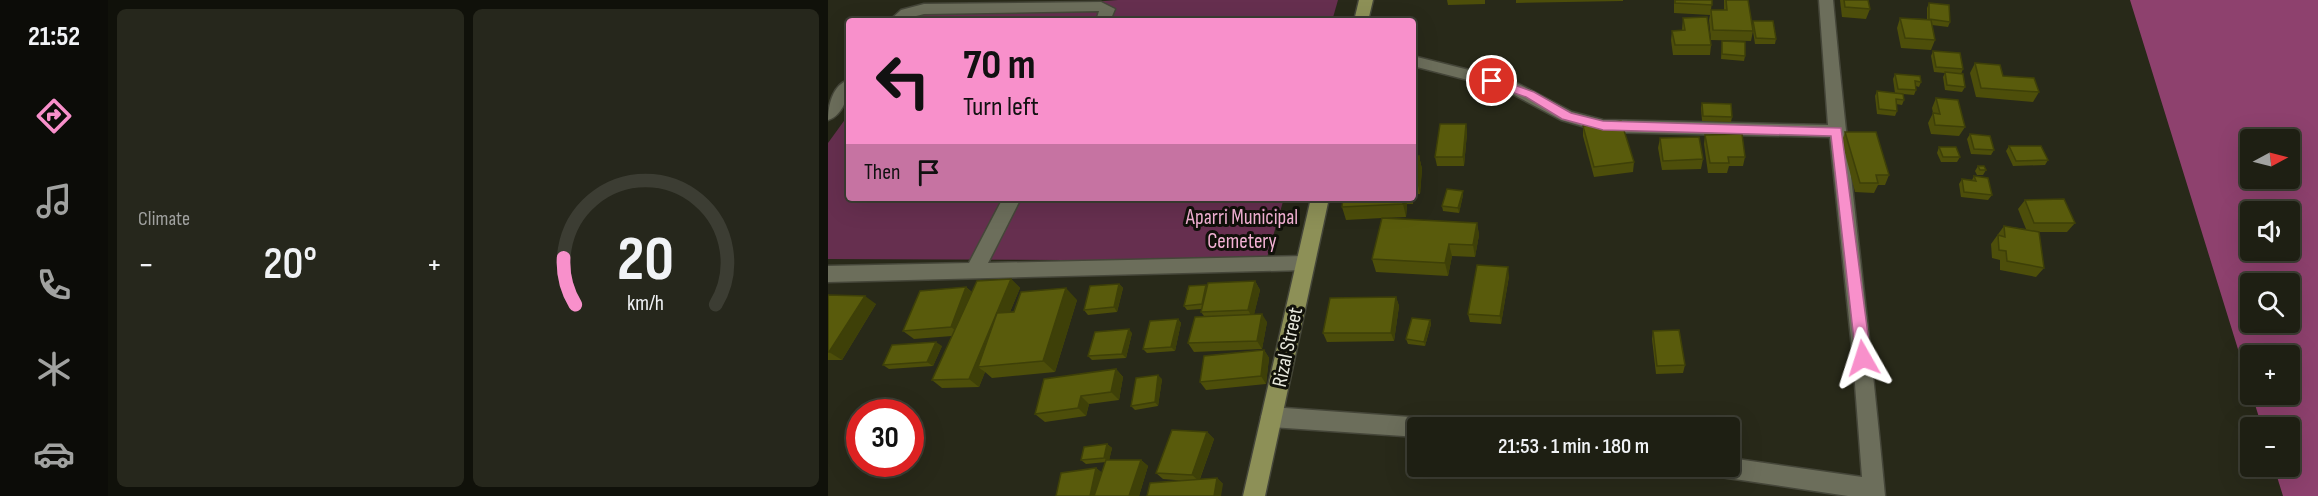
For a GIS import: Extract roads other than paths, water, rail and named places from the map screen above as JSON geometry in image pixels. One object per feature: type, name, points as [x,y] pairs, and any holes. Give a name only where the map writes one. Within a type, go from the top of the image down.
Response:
[{"type":"main road","points":[[1362,18],[1366,0]]},
{"type":"main road","name":"Rizal Street","points":[[1254,496],[1319,201]]},
{"type":"street","points":[[1740,470],[1873,493],[1863,358],[1837,131],[1826,0]]},
{"type":"street","points":[[900,18],[906,13],[924,9],[1101,6],[1108,9],[1104,18]]},
{"type":"street","points":[[1416,62],[1508,85],[1567,116],[1603,126],[1837,131]]},
{"type":"street","points":[[1416,73],[1438,69]]},
{"type":"street","points":[[828,114],[846,89]]},
{"type":"street","points":[[975,270],[1010,201]]},
{"type":"street","points":[[828,274],[1305,263]]},
{"type":"street","points":[[1271,417],[1407,427]]},
{"type":"park label","name":"Aparri Municipal Cemetery","points":[[1242,229]]}]
